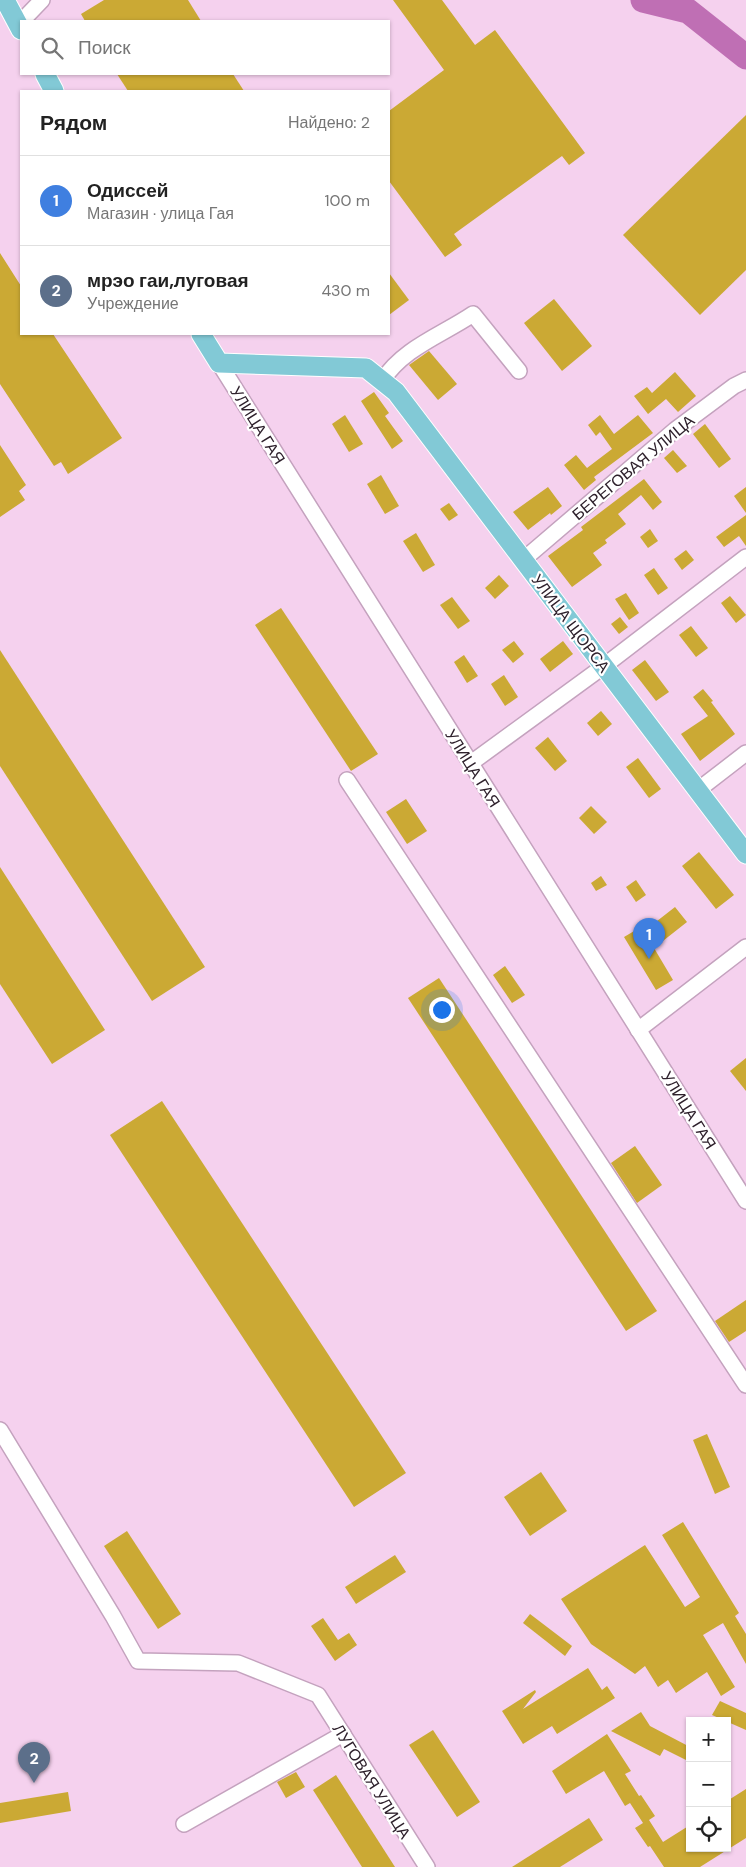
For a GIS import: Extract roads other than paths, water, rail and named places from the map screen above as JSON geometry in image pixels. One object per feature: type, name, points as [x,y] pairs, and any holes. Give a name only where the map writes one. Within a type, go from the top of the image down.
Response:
[{"type":"main road","points":[[5,0],[20,28]]},
{"type":"main road","points":[[46,75],[53,90]]},
{"type":"main road","name":"УЛИЦА ГАЯ","points":[[202,335],[219,363]]},
{"type":"main road","name":"УЛИЦА ЩОРСА","points":[[219,363],[366,368],[396,392],[746,854]]},
{"type":"street","points":[[26,20],[42,0]]},
{"type":"street","points":[[382,381],[390,368],[427,340],[451,329],[473,314],[518,371]]},
{"type":"street","name":"УЛИЦА ГАЯ","points":[[219,363],[746,1201]]},
{"type":"street","name":"БЕРЕГОВАЯ УЛИЦА","points":[[523,560],[675,430],[734,386],[746,380]]},
{"type":"street","points":[[471,764],[604,666],[746,557]]},
{"type":"street","points":[[698,790],[746,753]]},
{"type":"street","points":[[347,780],[746,1385]]},
{"type":"street","points":[[638,1030],[746,947]]},
{"type":"street","name":"ЛУГОВАЯ УЛИЦА","points":[[0,1430],[113,1616],[138,1661],[238,1663],[318,1695],[427,1867]]},
{"type":"street","points":[[184,1824],[343,1734]]},
{"type":"waterway","points":[[643,0],[688,11],[746,57]]},
{"type":"place","name":"Одиссей","points":[[649,959]]},
{"type":"place","name":"мрэо гаи,луговая","points":[[34,1783]]}]
